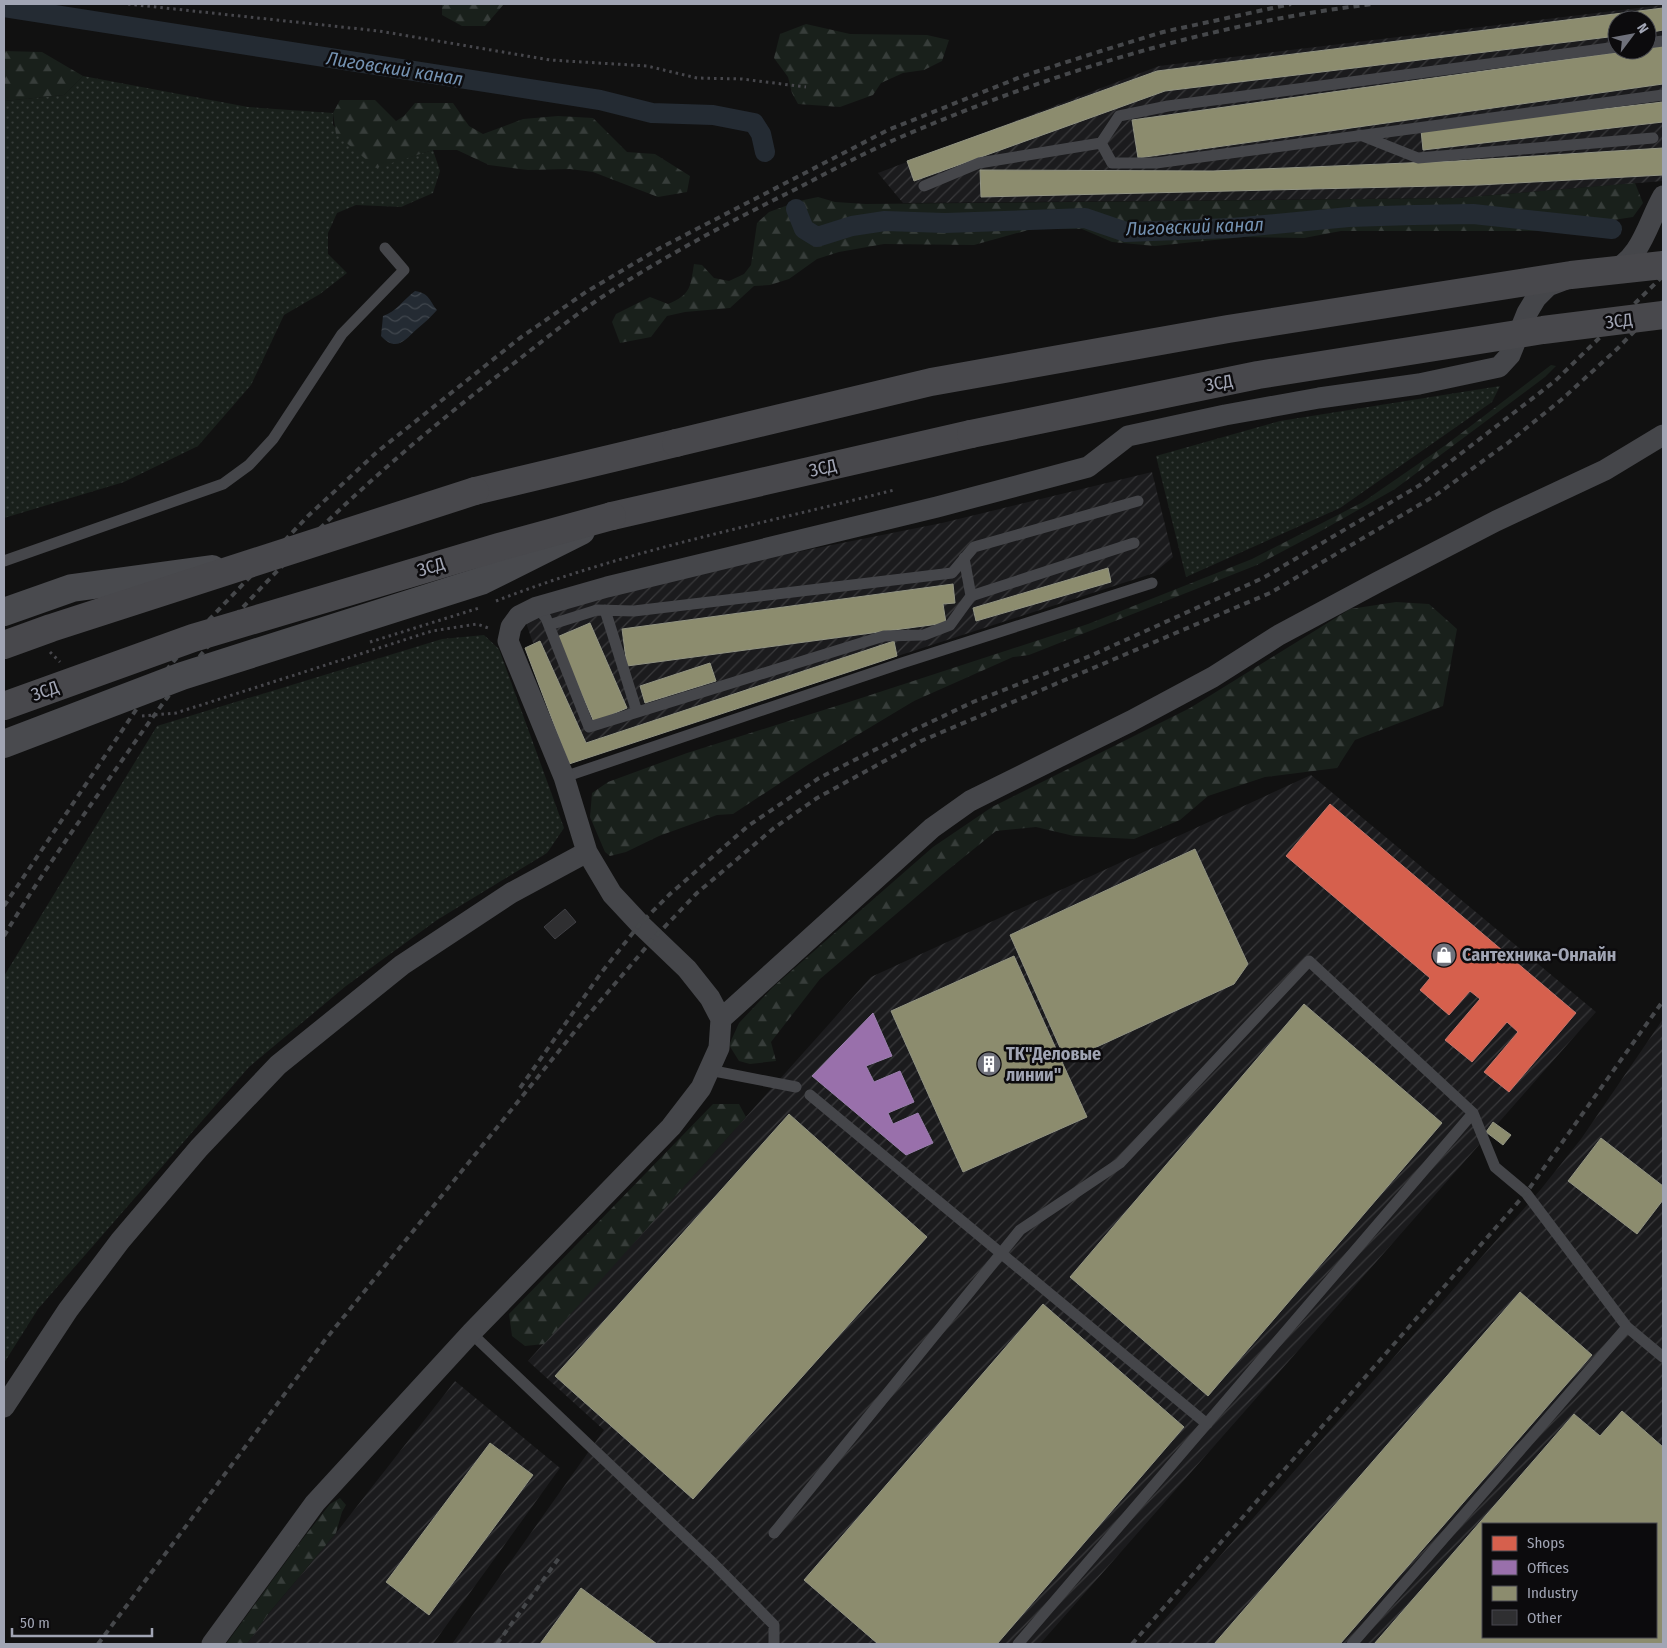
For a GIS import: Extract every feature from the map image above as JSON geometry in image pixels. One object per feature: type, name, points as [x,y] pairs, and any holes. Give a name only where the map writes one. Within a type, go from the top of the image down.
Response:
[{"type":"highway","points":[[4,645],[475,491],[931,382],[1246,326],[1571,275],[1663,265]]},
{"type":"highway","name":"ЗСД","points":[[4,706],[193,638],[612,516],[971,434],[1258,376],[1543,330],[1663,316]]},
{"type":"main road","points":[[4,744],[182,676],[481,580],[612,516]]},
{"type":"main road","points":[[4,612],[72,588],[248,564]]},
{"type":"street","points":[[212,1644],[315,1503],[471,1333],[671,1127],[701,1088],[718,1048],[721,1019],[710,998],[687,969],[612,894],[587,852],[564,778],[508,640],[511,627],[519,616],[537,607],[607,587],[937,507],[1088,467],[1128,436],[1244,411],[1420,384],[1499,367],[1510,355],[1527,313],[1536,298],[1548,286],[1560,280],[1603,275],[1623,267],[1636,252],[1663,196]]},
{"type":"street","points":[[721,1019],[932,828],[970,800],[1131,721],[1213,677],[1280,635],[1378,582],[1496,522],[1605,470],[1663,435]]},
{"type":"street","points":[[4,1407],[68,1310],[120,1241],[199,1148],[278,1065],[402,965],[511,893],[587,852]]},
{"type":"lane","points":[[924,186],[979,163],[1101,143],[1119,116],[1168,106],[1607,48]]},
{"type":"lane","points":[[1101,143],[1112,163],[1156,163],[1359,134],[1663,95]]},
{"type":"lane","points":[[1359,134],[1418,158],[1653,138]]},
{"type":"lane","points":[[4,562],[223,484],[249,465],[273,439],[342,334],[404,270],[385,248]]},
{"type":"lane","points":[[549,625],[597,610],[634,612],[952,573],[974,547],[1138,501]]},
{"type":"lane","points":[[537,607],[549,625],[589,727],[884,636],[924,635],[950,624],[971,596],[1134,543]]},
{"type":"lane","points":[[964,558],[971,596]]},
{"type":"lane","points":[[564,778],[902,664],[1152,583]]},
{"type":"lane","points":[[605,610],[637,712]]},
{"type":"lane","points":[[774,1533],[1020,1230],[1120,1163],[1309,960],[1474,1114],[1495,1167],[1526,1193],[1627,1327],[1663,1357]]},
{"type":"lane","points":[[709,1070],[796,1087]]},
{"type":"lane","points":[[810,1095],[1002,1252],[1207,1424]]},
{"type":"lane","points":[[1018,1644],[1474,1114]]},
{"type":"lane","points":[[1352,1644],[1627,1327]]},
{"type":"lane","points":[[471,1333],[714,1564],[774,1624],[774,1644]]},
{"type":"path","points":[[128,4],[380,31],[550,60],[647,66],[698,78],[742,79],[806,87]]},
{"type":"path","points":[[489,604],[523,590],[639,555],[894,490]]},
{"type":"path","points":[[360,645],[480,607]]},
{"type":"path","points":[[176,713],[432,631],[477,624],[488,626],[508,640]]},
{"type":"path","points":[[135,716],[152,710]]},
{"type":"shaded area","points":[[1663,5],[1663,181],[1458,198],[903,203],[878,173],[1159,66],[1607,12],[1607,60],[1657,60],[1657,10],[1622,10]]},
{"type":"shaded area","points":[[1152,472],[1173,557],[1154,573],[574,761],[524,617],[722,567],[942,523]]},
{"type":"shaded area","points":[[1311,775],[1596,1012],[1040,1644],[452,1644],[604,1430],[528,1361],[871,977]]},
{"type":"shaded area","points":[[1663,1019],[1663,1644],[1143,1644],[1541,1189],[1581,1139]]},
{"type":"shaded area","points":[[455,1381],[560,1468],[433,1644],[247,1644],[269,1613],[336,1533]]},
{"type":"green space","points":[[442,4],[504,4],[485,26],[462,26],[442,15]]},
{"type":"green space","points":[[806,24],[850,34],[927,35],[949,40],[942,61],[924,70],[903,73],[881,83],[873,95],[840,107],[798,104],[792,93],[788,77],[774,58],[780,34]]},
{"type":"green space","points":[[4,51],[42,52],[83,76],[64,95],[4,101]]},
{"type":"green space","points":[[83,76],[248,107],[333,113],[333,125],[376,167],[433,150],[440,171],[433,193],[401,207],[356,205],[337,213],[328,233],[328,254],[347,273],[320,294],[284,315],[251,385],[198,446],[124,482],[4,518],[4,101],[64,95]]},
{"type":"green space","points":[[340,100],[375,100],[396,121],[404,116],[415,103],[453,103],[469,126],[483,134],[523,119],[558,116],[593,118],[627,152],[655,154],[690,176],[687,192],[658,197],[593,172],[570,169],[528,170],[489,165],[457,150],[433,150],[376,168],[336,134],[333,113]]},
{"type":"green space","points":[[1635,183],[1643,203],[1633,217],[1541,231],[1341,231],[1304,238],[1244,237],[1155,246],[1112,242],[1082,229],[1032,229],[974,245],[884,244],[839,252],[817,259],[789,279],[770,285],[754,286],[730,308],[685,312],[667,316],[651,337],[620,343],[612,322],[616,314],[650,297],[668,304],[681,297],[690,285],[694,264],[702,265],[714,278],[729,281],[744,274],[751,265],[757,223],[769,212],[799,201],[818,197],[835,202],[866,204],[1458,198]]},
{"type":"green space","points":[[1551,365],[1556,366],[1545,377],[1395,489],[1257,565],[1029,655],[1013,657],[914,701],[809,764],[733,814],[717,815],[659,836],[626,852],[610,856],[605,852],[590,817],[592,793],[608,782],[687,753],[1088,624],[1252,559],[1363,502],[1447,444]]},
{"type":"green space","points":[[1500,386],[1492,402],[1340,508],[1186,577],[1156,456],[1280,421]]},
{"type":"green space","points":[[1396,602],[1429,604],[1457,629],[1443,706],[1355,740],[1337,768],[1265,777],[1208,796],[1180,820],[1134,839],[1074,836],[1036,827],[996,831],[820,979],[771,1042],[776,1061],[750,1064],[739,1061],[729,1045],[739,1023],[773,987],[933,847],[992,807],[1190,708],[1350,609]]},
{"type":"green space","points":[[484,635],[499,649],[564,828],[547,853],[437,920],[346,986],[249,1067],[38,1309],[4,1363],[4,976],[157,726],[442,639]]},
{"type":"green space","points":[[713,1104],[739,1104],[746,1117],[544,1344],[525,1346],[512,1336],[509,1314]]},
{"type":"green space","points":[[340,1498],[346,1505],[336,1533],[269,1613],[247,1644],[226,1644],[301,1541],[330,1504]]},
{"type":"water","points":[[415,291],[426,295],[437,310],[404,341],[396,344],[386,341],[381,336],[383,316],[396,308]]},
{"type":"building: Shops","points":[[1330,804],[1576,1013],[1509,1092],[1484,1072],[1518,1032],[1507,1022],[1472,1062],[1445,1040],[1480,999],[1470,991],[1449,1015],[1420,990],[1430,978],[1286,856]]},
{"type":"building: Offices","points":[[873,1013],[892,1056],[866,1066],[874,1082],[900,1071],[914,1102],[888,1113],[893,1124],[918,1113],[933,1143],[906,1155],[812,1076]]},
{"type":"building: Industry","points":[[1663,8],[1663,30],[1657,31],[1657,10],[1647,10]]},
{"type":"building: Industry","points":[[1607,15],[1607,37],[1165,91],[914,181],[907,161],[1157,71]]},
{"type":"building: Industry","points":[[1663,46],[1663,84],[1138,158],[1132,120],[1607,54],[1607,60],[1657,60],[1657,47]]},
{"type":"building: Industry","points":[[1663,102],[1663,122],[1423,150],[1421,130]]},
{"type":"building: Industry","points":[[1663,148],[1663,175],[1479,185],[981,197],[980,170],[1213,171],[1456,161]]},
{"type":"building: Industry","points":[[1108,568],[1111,582],[976,621],[973,608]]},
{"type":"building: Industry","points":[[953,584],[955,603],[943,604],[946,623],[627,666],[622,629]]},
{"type":"building: Industry","points":[[590,623],[627,708],[594,722],[557,637]]},
{"type":"building: Industry","points":[[540,641],[586,743],[894,641],[897,656],[569,764],[525,648]]},
{"type":"building: Industry","points":[[710,663],[716,681],[645,703],[640,686]]},
{"type":"building: Industry","points":[[1195,849],[1248,964],[1234,984],[1066,1061],[1010,935]]},
{"type":"building: Industry","name":"ТК\"Деловые линии\"","points":[[1014,956],[1087,1117],[963,1172],[891,1011]]},
{"type":"building: Industry","points":[[1304,1004],[1442,1123],[1208,1396],[1070,1277]]},
{"type":"building: Industry","points":[[789,1114],[927,1237],[693,1499],[555,1376]]},
{"type":"building: Industry","points":[[1493,1122],[1511,1135],[1503,1145],[1486,1132]]},
{"type":"building: Industry","points":[[1601,1138],[1663,1186],[1663,1200],[1637,1234],[1568,1181]]},
{"type":"building: Industry","points":[[1520,1292],[1592,1355],[1340,1644],[1214,1644]]},
{"type":"building: Industry","points":[[1043,1304],[1184,1427],[997,1644],[878,1644],[804,1580]]},
{"type":"building: Industry","points":[[1622,1411],[1663,1447],[1663,1644],[1374,1644],[1574,1414],[1600,1436]]},
{"type":"building: Industry","points":[[490,1443],[533,1475],[429,1615],[386,1582]]},
{"type":"building: Industry","points":[[581,1588],[657,1644],[540,1644]]},
{"type":"building: Other","points":[[565,909],[576,922],[555,939],[544,927]]},
{"type":"waterway","name":"Лиговский канал","points":[[4,7],[600,100],[652,113],[713,115],[754,123],[761,134],[765,152]]},
{"type":"waterway","name":"Лиговский канал","points":[[796,209],[804,229],[817,237],[852,226],[885,221],[945,223],[1085,218],[1126,232],[1232,228],[1349,217],[1473,214],[1612,229]]},
{"type":"railway","points":[[4,906],[148,692],[205,624],[308,516],[377,452],[520,338],[586,292],[660,248],[888,130],[1023,76],[1101,51],[1163,32],[1291,4]]},
{"type":"railway","points":[[4,936],[55,856],[162,705],[203,652],[251,598],[321,527],[394,461],[470,397],[599,299],[646,269],[744,215],[856,158],[951,116],[1069,73],[1190,38],[1251,24],[1373,4]]},
{"type":"railway","points":[[520,1088],[601,973],[640,924],[670,894],[748,826],[819,778],[916,729],[973,702],[1090,656],[1263,578],[1420,485],[1555,381],[1663,276]]},
{"type":"railway","points":[[98,1644],[325,1340],[584,1020],[654,938],[697,893],[774,828],[817,798],[921,741],[1270,593],[1436,495],[1509,442],[1561,400],[1617,349],[1663,302]]},
{"type":"railway","points":[[1132,1644],[1526,1193],[1663,1001]]},
{"type":"railway","points":[[497,1644],[559,1558]]},
{"type":"place","name":"Сантехника-Онлайн","points":[[1444,955]]},
{"type":"place","name":"ТК\"Деловые линии\"","points":[[989,1064]]}]
